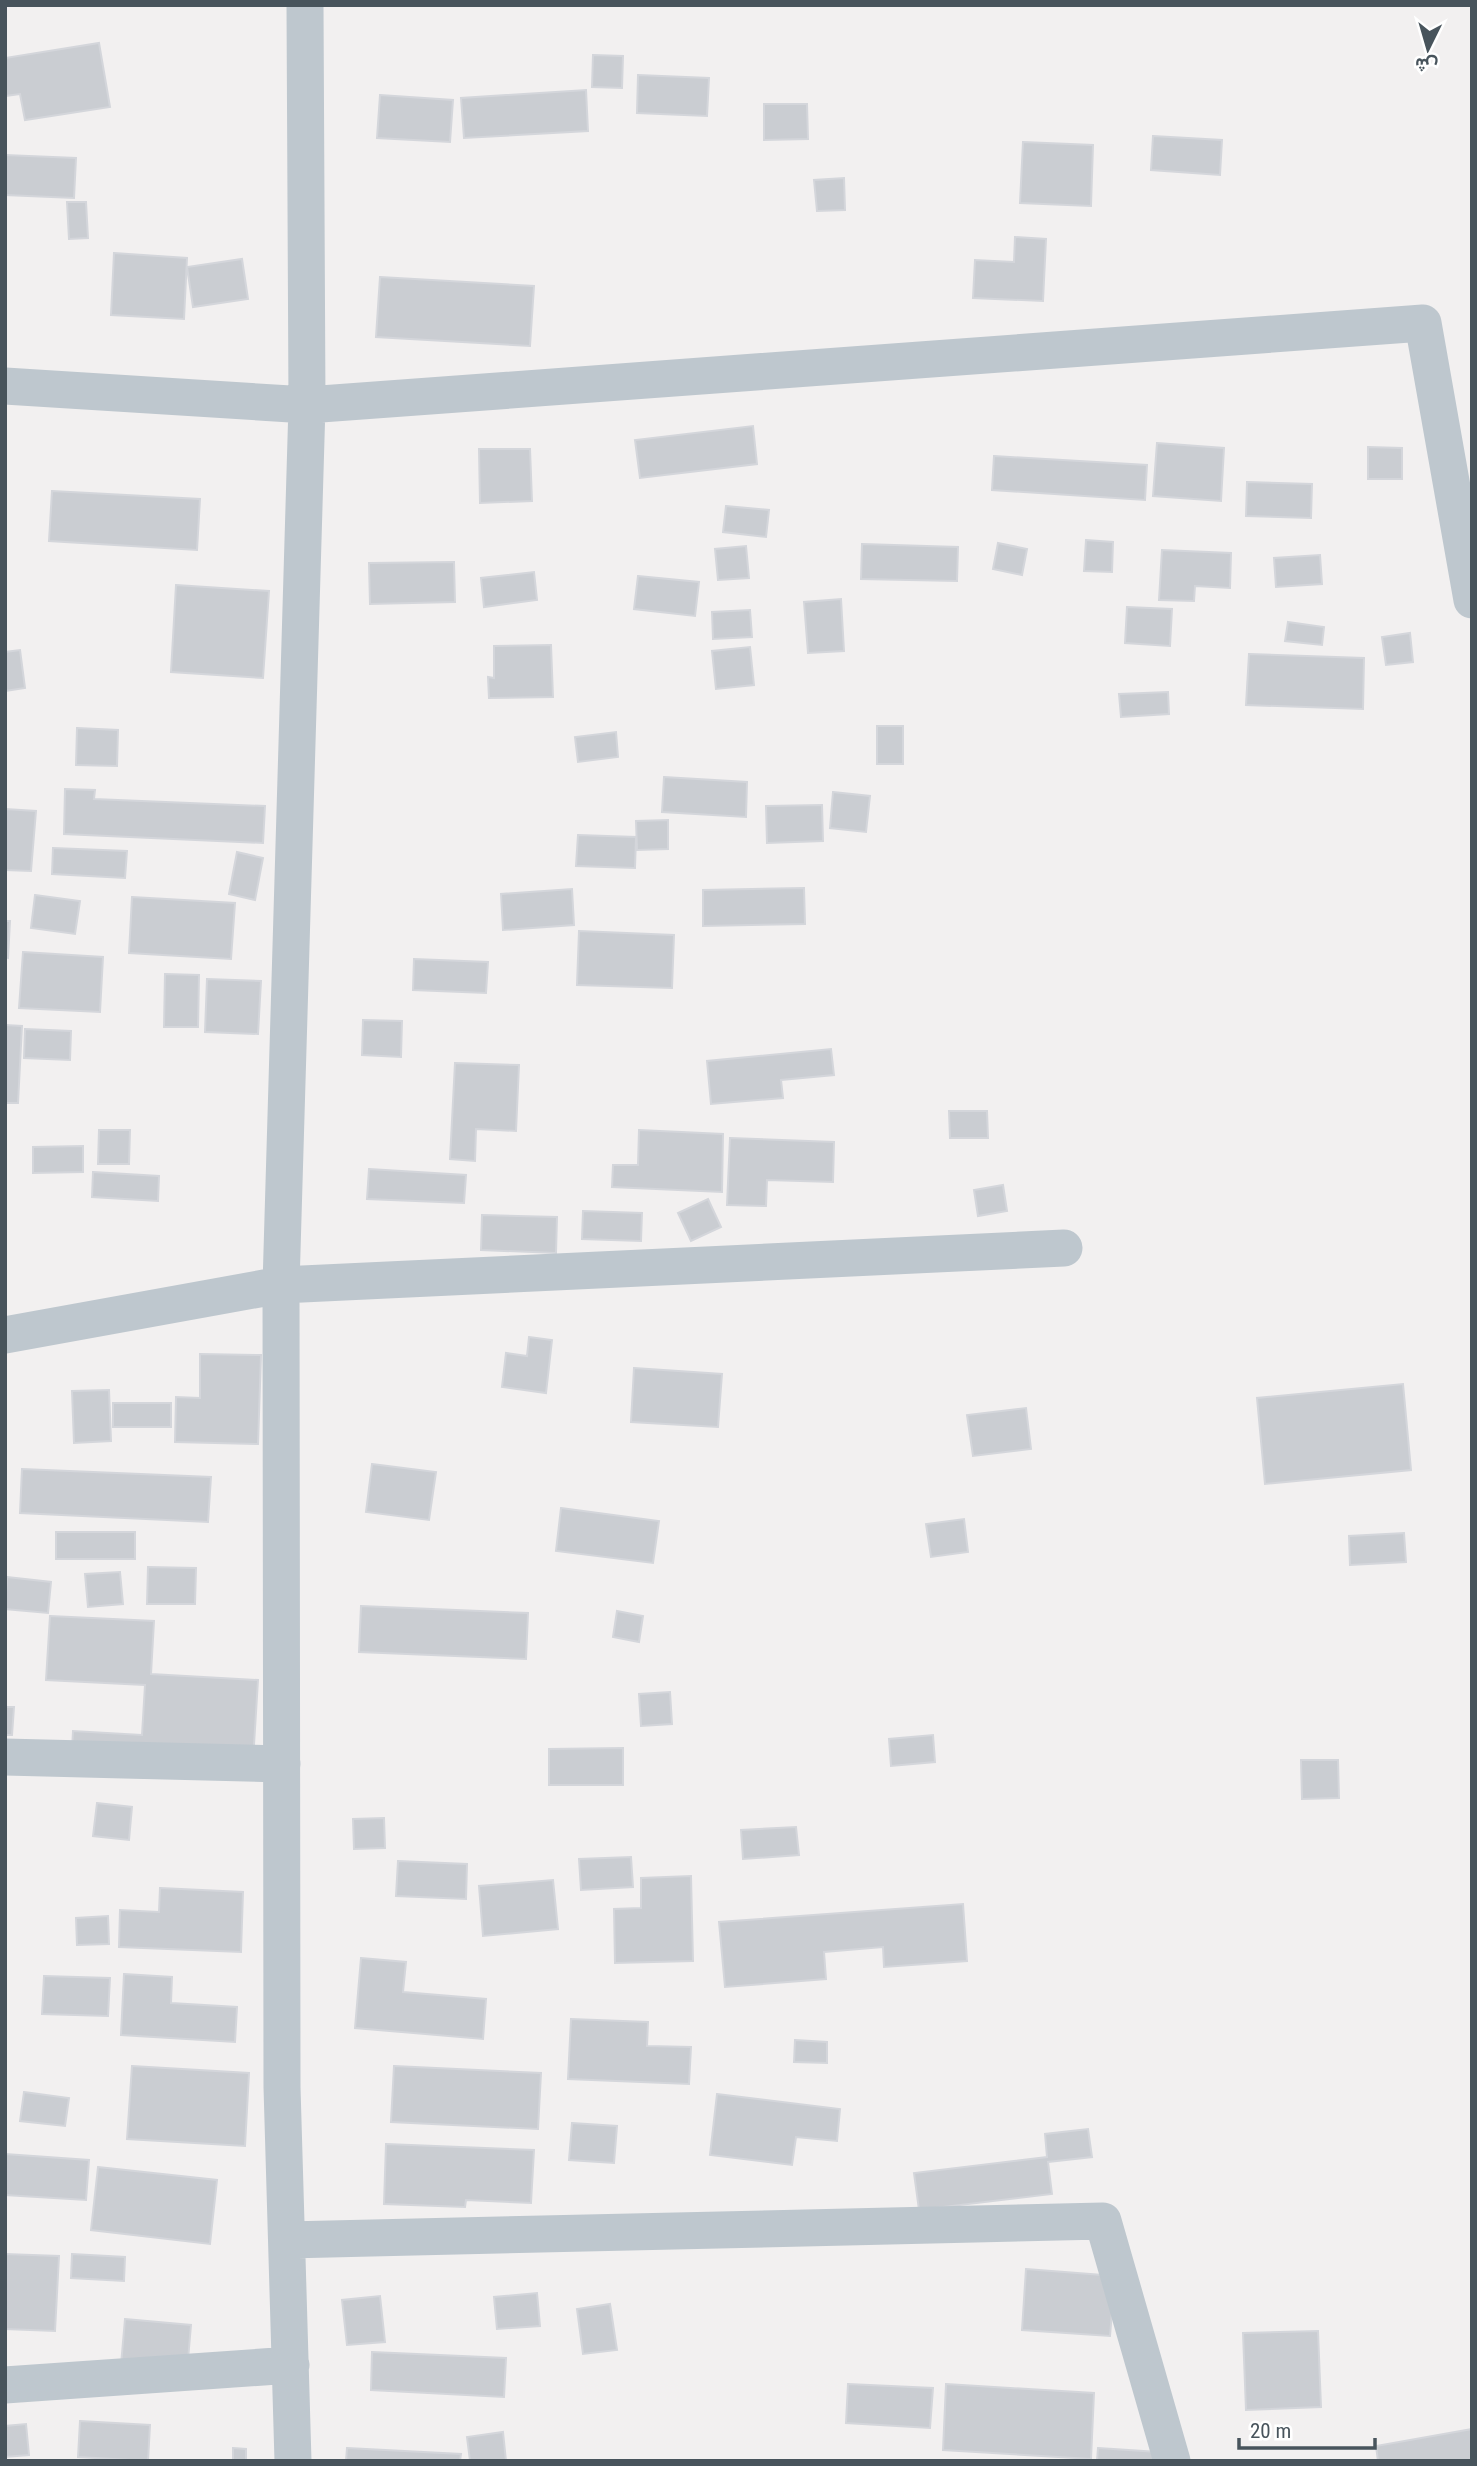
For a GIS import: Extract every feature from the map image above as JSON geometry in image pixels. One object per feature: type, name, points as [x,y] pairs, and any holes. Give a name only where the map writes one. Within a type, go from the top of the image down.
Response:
[{"type":"street","points":[[293,2461],[282,2087],[281,1285],[307,405],[305,5]]},
{"type":"street","points":[[5,386],[307,405],[1423,323],[1472,600]]},
{"type":"street","points":[[5,1335],[281,1285],[1064,1248]]},
{"type":"street","points":[[5,1757],[282,1764]]},
{"type":"street","points":[[287,2240],[1103,2221],[1172,2461]]},
{"type":"street","points":[[5,2385],[291,2365]]},
{"type":"building","points":[[99,43],[110,107],[25,120],[20,94],[5,96],[5,58]]},
{"type":"building","points":[[593,55],[623,56],[622,88],[592,87]]},
{"type":"building","points":[[638,75],[709,78],[707,116],[637,113]]},
{"type":"building","points":[[586,90],[588,131],[464,138],[461,98]]},
{"type":"building","points":[[380,95],[453,100],[450,142],[377,138]]},
{"type":"building","points":[[764,104],[807,104],[808,139],[764,140]]},
{"type":"building","points":[[1153,136],[1222,140],[1220,175],[1151,170]]},
{"type":"building","points":[[1023,142],[1093,145],[1091,206],[1020,203]]},
{"type":"building","points":[[5,155],[76,158],[74,198],[5,195]]},
{"type":"building","points":[[844,178],[845,210],[817,211],[814,180]]},
{"type":"building","points":[[67,202],[86,202],[88,238],[69,239]]},
{"type":"building","points":[[1015,237],[1046,239],[1043,301],[973,298],[975,260],[1014,262]]},
{"type":"building","points":[[114,253],[187,258],[184,319],[111,315]]},
{"type":"building","points":[[242,259],[248,299],[193,307],[187,267]]},
{"type":"building","points":[[380,277],[534,286],[530,346],[376,337]]},
{"type":"building","points":[[753,426],[757,464],[640,478],[635,440]]},
{"type":"building","points":[[1157,443],[1224,448],[1221,501],[1153,496]]},
{"type":"building","points":[[1368,447],[1402,448],[1402,479],[1368,479]]},
{"type":"building","points":[[479,449],[530,449],[532,501],[480,503]]},
{"type":"building","points":[[994,456],[1147,465],[1145,500],[992,490]]},
{"type":"building","points":[[1247,482],[1312,484],[1311,518],[1246,516]]},
{"type":"building","points":[[52,491],[200,499],[197,550],[49,541]]},
{"type":"building","points":[[726,506],[769,510],[766,537],[723,532]]},
{"type":"building","points":[[1086,540],[1113,542],[1112,572],[1084,571]]},
{"type":"building","points":[[998,543],[1027,549],[1022,575],[993,569]]},
{"type":"building","points":[[862,544],[958,547],[957,581],[861,579]]},
{"type":"building","points":[[746,546],[749,578],[718,580],[715,549]]},
{"type":"building","points":[[1162,550],[1231,553],[1230,588],[1195,586],[1194,601],[1159,600]]},
{"type":"building","points":[[1320,555],[1322,584],[1276,587],[1274,558]]},
{"type":"building","points":[[454,562],[455,602],[370,604],[369,563]]},
{"type":"building","points":[[534,572],[537,600],[484,607],[481,578]]},
{"type":"building","points":[[638,576],[699,582],[695,616],[634,609]]},
{"type":"building","points":[[176,585],[269,591],[263,678],[171,672]]},
{"type":"building","points":[[841,599],[844,651],[808,653],[804,602]]},
{"type":"building","points":[[1127,607],[1172,609],[1170,646],[1125,643]]},
{"type":"building","points":[[750,610],[752,637],[713,639],[712,612]]},
{"type":"building","points":[[1288,622],[1324,627],[1322,645],[1285,641]]},
{"type":"building","points":[[1410,633],[1413,662],[1386,665],[1382,637]]},
{"type":"building","points":[[551,645],[553,697],[489,698],[488,677],[494,678],[494,646]]},
{"type":"building","points":[[750,647],[754,685],[716,689],[712,651]]},
{"type":"building","points":[[20,650],[25,688],[5,691],[5,652]]},
{"type":"building","points":[[1249,654],[1364,658],[1363,709],[1246,705]]},
{"type":"building","points":[[1168,692],[1169,714],[1121,717],[1119,694]]},
{"type":"building","points":[[877,726],[903,726],[903,764],[877,764]]},
{"type":"building","points":[[77,728],[118,730],[117,766],[76,765]]},
{"type":"building","points":[[616,732],[618,757],[578,762],[575,737]]},
{"type":"building","points":[[664,777],[747,782],[746,817],[662,812]]},
{"type":"building","points":[[65,789],[95,790],[94,799],[265,806],[263,843],[64,834]]},
{"type":"building","points":[[833,792],[870,796],[866,832],[830,828]]},
{"type":"building","points":[[822,805],[823,841],[767,843],[766,806]]},
{"type":"building","points":[[5,809],[36,811],[31,871],[5,870]]},
{"type":"building","points":[[668,820],[668,849],[637,850],[636,821]]},
{"type":"building","points":[[578,835],[636,837],[635,868],[576,866]]},
{"type":"building","points":[[53,848],[127,851],[125,878],[52,874]]},
{"type":"building","points":[[237,852],[263,858],[255,900],[229,894]]},
{"type":"building","points":[[804,888],[805,924],[703,926],[703,890]]},
{"type":"building","points":[[572,889],[574,925],[503,930],[501,894]]},
{"type":"building","points":[[35,895],[80,901],[75,934],[31,928]]},
{"type":"building","points":[[132,897],[235,903],[231,959],[129,953]]},
{"type":"building","points":[[5,921],[10,921],[8,958],[5,957]]},
{"type":"building","points":[[579,931],[674,935],[672,988],[577,985]]},
{"type":"building","points":[[23,952],[103,957],[100,1012],[19,1008]]},
{"type":"building","points":[[414,959],[488,962],[486,993],[413,990]]},
{"type":"building","points":[[165,974],[199,975],[198,1027],[164,1027]]},
{"type":"building","points":[[207,979],[261,981],[258,1034],[205,1032]]},
{"type":"building","points":[[363,1020],[402,1021],[401,1057],[362,1055]]},
{"type":"building","points":[[5,1025],[22,1026],[18,1103],[5,1103]]},
{"type":"building","points":[[25,1029],[71,1031],[70,1060],[24,1058]]},
{"type":"building","points":[[831,1049],[834,1075],[781,1080],[783,1098],[711,1104],[707,1061]]},
{"type":"building","points":[[455,1063],[519,1065],[516,1131],[476,1129],[475,1161],[450,1159]]},
{"type":"building","points":[[949,1111],[987,1111],[988,1138],[950,1138]]},
{"type":"building","points":[[99,1130],[130,1130],[129,1164],[98,1164]]},
{"type":"building","points":[[639,1130],[723,1134],[722,1192],[612,1187],[613,1165],[638,1165]]},
{"type":"building","points":[[730,1138],[834,1142],[833,1182],[767,1180],[766,1206],[727,1205]]},
{"type":"building","points":[[83,1146],[83,1172],[33,1173],[33,1147]]},
{"type":"building","points":[[369,1169],[466,1175],[464,1203],[367,1199]]},
{"type":"building","points":[[93,1172],[159,1176],[158,1201],[92,1197]]},
{"type":"building","points":[[1003,1185],[1007,1211],[978,1216],[974,1190]]},
{"type":"building","points":[[708,1199],[721,1227],[691,1241],[678,1213]]},
{"type":"building","points":[[583,1211],[642,1213],[641,1241],[582,1239]]},
{"type":"building","points":[[482,1215],[557,1217],[556,1253],[481,1250]]},
{"type":"building","points":[[529,1337],[552,1340],[546,1393],[502,1387],[506,1353],[527,1356]]},
{"type":"building","points":[[200,1354],[261,1355],[258,1444],[175,1442],[176,1397],[200,1398]]},
{"type":"building","points":[[634,1368],[722,1374],[718,1427],[631,1422]]},
{"type":"building","points":[[1403,1384],[1411,1470],[1265,1484],[1257,1398]]},
{"type":"building","points":[[109,1390],[111,1441],[74,1443],[72,1391]]},
{"type":"building","points":[[113,1403],[171,1403],[171,1427],[113,1427]]},
{"type":"building","points":[[1026,1408],[1031,1449],[973,1456],[967,1415]]},
{"type":"building","points":[[372,1464],[436,1472],[429,1520],[366,1512]]},
{"type":"building","points":[[22,1469],[211,1477],[208,1522],[20,1513]]},
{"type":"building","points":[[561,1508],[659,1521],[653,1563],[556,1551]]},
{"type":"building","points":[[964,1519],[968,1552],[931,1557],[926,1524]]},
{"type":"building","points":[[56,1532],[135,1532],[135,1559],[56,1559]]},
{"type":"building","points":[[1404,1533],[1406,1562],[1350,1565],[1349,1536]]},
{"type":"building","points":[[148,1567],[196,1568],[195,1604],[147,1604]]},
{"type":"building","points":[[120,1572],[123,1604],[88,1607],[85,1574]]},
{"type":"building","points":[[7,1577],[51,1582],[48,1613],[5,1609]]},
{"type":"building","points":[[361,1606],[528,1613],[526,1659],[359,1652]]},
{"type":"building","points":[[617,1611],[643,1616],[639,1642],[613,1637]]},
{"type":"building","points":[[50,1616],[154,1621],[151,1674],[258,1680],[253,1761],[72,1750],[73,1731],[142,1735],[145,1685],[46,1680]]},
{"type":"building","points":[[670,1692],[672,1724],[641,1726],[639,1694]]},
{"type":"building","points":[[5,1707],[14,1707],[12,1735],[5,1735]]},
{"type":"building","points":[[933,1735],[935,1762],[891,1766],[889,1739]]},
{"type":"building","points":[[623,1748],[623,1785],[549,1785],[549,1749]]},
{"type":"building","points":[[1301,1760],[1338,1760],[1339,1798],[1302,1799]]},
{"type":"building","points":[[97,1803],[132,1807],[129,1840],[93,1836]]},
{"type":"building","points":[[384,1818],[385,1848],[354,1849],[353,1819]]},
{"type":"building","points":[[796,1827],[799,1855],[743,1859],[741,1830]]},
{"type":"building","points":[[631,1857],[633,1887],[581,1890],[579,1859]]},
{"type":"building","points":[[398,1861],[467,1864],[466,1899],[396,1896]]},
{"type":"building","points":[[691,1876],[693,1961],[615,1963],[614,1909],[641,1908],[641,1878]]},
{"type":"building","points":[[553,1880],[558,1929],[483,1936],[479,1886]]},
{"type":"building","points":[[160,1888],[243,1892],[241,1952],[119,1947],[120,1910],[159,1912]]},
{"type":"building","points":[[963,1904],[967,1961],[884,1967],[883,1947],[824,1952],[826,1979],[725,1987],[719,1922]]},
{"type":"building","points":[[108,1916],[109,1944],[77,1945],[76,1918]]},
{"type":"building","points":[[361,1958],[406,1962],[403,1992],[486,1999],[483,2039],[355,2028]]},
{"type":"building","points":[[124,1974],[172,1977],[171,2003],[237,2007],[235,2042],[121,2035]]},
{"type":"building","points":[[44,1976],[110,1978],[108,2016],[42,2014]]},
{"type":"building","points":[[571,2019],[648,2022],[647,2046],[691,2047],[689,2084],[568,2079]]},
{"type":"building","points":[[795,2040],[827,2042],[827,2063],[794,2062]]},
{"type":"building","points":[[132,2066],[249,2073],[245,2146],[127,2139]]},
{"type":"building","points":[[394,2066],[541,2073],[538,2129],[391,2122]]},
{"type":"building","points":[[24,2092],[69,2098],[65,2126],[20,2121]]},
{"type":"building","points":[[717,2094],[840,2109],[837,2141],[796,2137],[792,2165],[710,2155]]},
{"type":"building","points":[[572,2123],[617,2126],[614,2163],[569,2160]]},
{"type":"building","points":[[1088,2129],[1092,2157],[1048,2162],[1052,2194],[919,2210],[914,2173],[1047,2157],[1045,2134]]},
{"type":"building","points":[[386,2144],[534,2150],[531,2203],[466,2200],[465,2207],[384,2204]]},
{"type":"building","points":[[5,2154],[89,2160],[86,2200],[5,2195]]},
{"type":"building","points":[[98,2167],[217,2180],[210,2244],[91,2230]]},
{"type":"building","points":[[5,2254],[59,2256],[55,2331],[5,2329]]},
{"type":"building","points":[[72,2254],[125,2257],[124,2281],[71,2278]]},
{"type":"building","points":[[1026,2269],[1115,2276],[1110,2336],[1022,2330]]},
{"type":"building","points":[[537,2293],[540,2326],[497,2329],[494,2297]]},
{"type":"building","points":[[380,2296],[385,2342],[347,2345],[342,2300]]},
{"type":"building","points":[[610,2304],[617,2350],[583,2354],[577,2309]]},
{"type":"building","points":[[125,2319],[191,2325],[187,2371],[121,2365]]},
{"type":"building","points":[[1318,2331],[1321,2407],[1246,2410],[1243,2333]]},
{"type":"building","points":[[372,2352],[506,2358],[504,2397],[371,2390]]},
{"type":"building","points":[[848,2384],[933,2388],[930,2428],[846,2423]]},
{"type":"building","points":[[946,2384],[1094,2393],[1091,2459],[943,2450]]},
{"type":"building","points":[[80,2421],[150,2425],[148,2461],[78,2457]]},
{"type":"building","points":[[26,2424],[29,2455],[5,2457],[5,2426]]},
{"type":"building","points":[[1472,2429],[1472,2461],[1378,2461],[1376,2446]]},
{"type":"building","points":[[503,2432],[506,2461],[470,2461],[467,2437]]},
{"type":"building","points":[[233,2448],[246,2449],[246,2461],[233,2461]]},
{"type":"building","points":[[347,2448],[461,2454],[460,2461],[346,2461]]},
{"type":"building","points":[[1098,2448],[1158,2452],[1157,2461],[1097,2461]]}]
